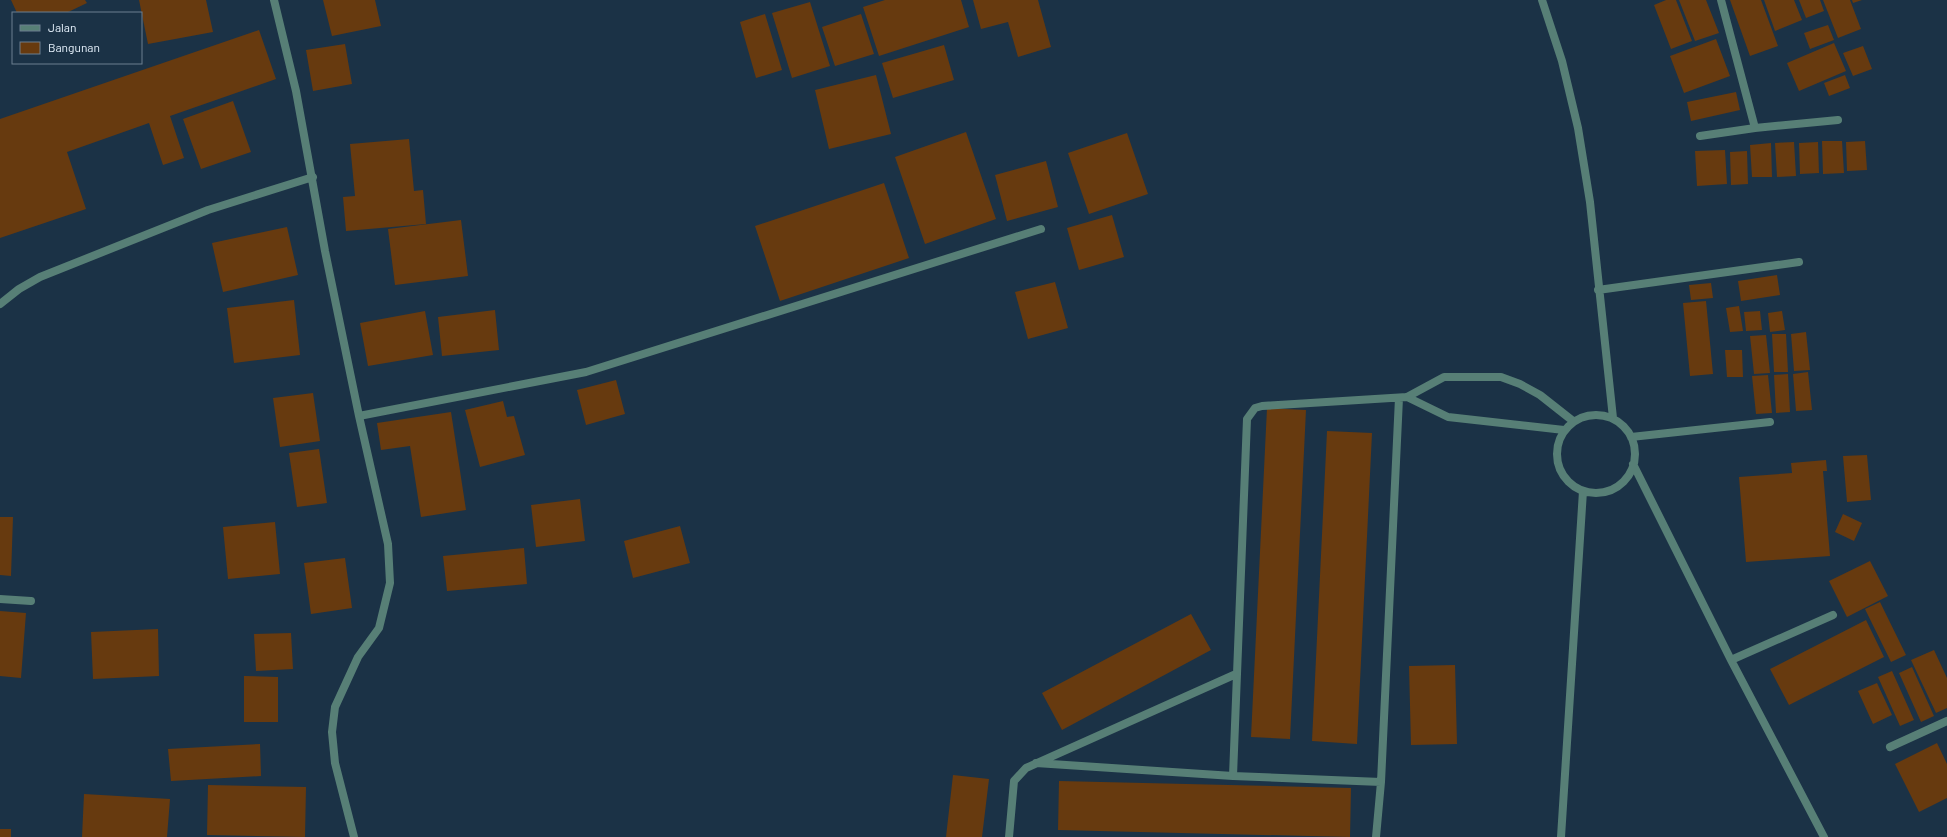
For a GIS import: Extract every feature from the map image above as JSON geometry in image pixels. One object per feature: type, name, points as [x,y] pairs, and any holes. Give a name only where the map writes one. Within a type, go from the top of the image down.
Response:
[{"type":"street","points":[[274,0],[296,91],[359,416],[388,544],[390,583],[379,628],[358,657],[334,707],[332,732],[335,763],[354,837]]},
{"type":"street","points":[[1542,0],[1562,61],[1578,128],[1590,202],[1598,290],[1613,418]]},
{"type":"street","points":[[1721,0],[1755,128]]},
{"type":"street","points":[[1700,136],[1755,128],[1838,120]]},
{"type":"street","points":[[0,304],[19,289],[40,277],[208,210],[313,177]]},
{"type":"street","points":[[359,416],[586,372],[1041,229]]},
{"type":"street","points":[[1598,290],[1800,262]]},
{"type":"street","points":[[1233,776],[1247,419],[1255,408],[1262,406],[1403,398],[1444,377],[1502,377],[1520,384],[1540,395],[1573,421]]},
{"type":"street","points":[[1403,398],[1448,417],[1564,430]]},
{"type":"street","points":[[1376,837],[1381,782],[1403,398]]},
{"type":"street","points":[[1600,414],[1613,418],[1624,426],[1631,437],[1635,451],[1634,464],[1628,477],[1618,486],[1606,492],[1583,491],[1568,480],[1560,470],[1556,456],[1558,442],[1564,430],[1573,421],[1600,414]]},
{"type":"street","points":[[1631,437],[1770,422]]},
{"type":"street","points":[[1634,464],[1731,660],[1824,837]]},
{"type":"street","points":[[1561,837],[1583,491]]},
{"type":"street","points":[[0,599],[31,601]]},
{"type":"street","points":[[1731,660],[1833,615]]},
{"type":"street","points":[[1009,837],[1014,781],[1026,768],[1236,674]]},
{"type":"street","points":[[1890,747],[1947,721]]},
{"type":"street","points":[[1036,763],[1233,776],[1381,782]]},
{"type":"building","points":[[11,0],[85,0],[87,3],[68,12],[17,12]]},
{"type":"building","points":[[139,0],[206,0],[213,32],[148,44]]},
{"type":"building","points":[[323,0],[375,0],[381,26],[332,36]]},
{"type":"building","points":[[885,0],[961,0],[969,27],[879,56],[863,7]]},
{"type":"building","points":[[973,0],[1038,0],[1051,47],[1018,57],[1008,22],[981,29]]},
{"type":"building","points":[[1666,0],[1676,0],[1692,41],[1671,49],[1654,5]]},
{"type":"building","points":[[1679,0],[1706,0],[1719,33],[1695,41]]},
{"type":"building","points":[[1730,0],[1761,0],[1778,46],[1750,56]]},
{"type":"building","points":[[1764,0],[1794,0],[1802,20],[1775,31]]},
{"type":"building","points":[[1799,0],[1820,0],[1824,11],[1806,18]]},
{"type":"building","points":[[1823,0],[1850,0],[1861,29],[1838,38]]},
{"type":"building","points":[[1852,0],[1862,0],[1853,3]]},
{"type":"building","points":[[810,2],[830,66],[792,78],[772,13]]},
{"type":"building","points":[[765,14],[782,70],[756,78],[740,22]]},
{"type":"building","points":[[861,14],[874,54],[835,66],[822,27]]},
{"type":"building","points":[[1828,25],[1834,40],[1810,49],[1804,33]]},
{"type":"building","points":[[259,30],[276,79],[170,116],[184,158],[163,165],[149,123],[67,152],[86,209],[0,238],[0,119]]},
{"type":"building","points":[[1716,39],[1730,76],[1684,93],[1670,56]]},
{"type":"building","points":[[1834,43],[1846,71],[1799,91],[1787,63]]},
{"type":"building","points":[[345,44],[352,84],[313,91],[306,50]]},
{"type":"building","points":[[944,45],[954,80],[893,98],[882,63]]},
{"type":"building","points":[[1863,46],[1872,69],[1853,76],[1843,53]]},
{"type":"building","points":[[876,75],[891,134],[829,149],[815,90]]},
{"type":"building","points":[[1845,75],[1850,88],[1829,96],[1824,83]]},
{"type":"building","points":[[1736,92],[1740,110],[1691,121],[1687,102]]},
{"type":"building","points":[[233,101],[251,152],[201,169],[183,119]]},
{"type":"building","points":[[966,132],[996,219],[925,244],[895,157]]},
{"type":"building","points":[[1127,133],[1148,194],[1089,214],[1068,153]]},
{"type":"building","points":[[409,139],[414,191],[423,190],[426,224],[346,231],[343,197],[355,196],[350,144]]},
{"type":"building","points":[[1822,141],[1842,141],[1844,173],[1823,174]]},
{"type":"building","points":[[1865,141],[1867,170],[1847,171],[1846,142]]},
{"type":"building","points":[[1794,142],[1796,176],[1777,177],[1775,143]]},
{"type":"building","points":[[1818,142],[1819,173],[1800,174],[1799,143]]},
{"type":"building","points":[[1771,143],[1772,177],[1752,177],[1750,145]]},
{"type":"building","points":[[1725,150],[1727,184],[1697,186],[1695,151]]},
{"type":"building","points":[[1747,151],[1748,184],[1731,185],[1730,152]]},
{"type":"building","points":[[1046,161],[1058,207],[1007,221],[995,175]]},
{"type":"building","points":[[884,183],[909,258],[780,301],[755,226]]},
{"type":"building","points":[[1112,215],[1124,257],[1079,270],[1067,228]]},
{"type":"building","points":[[461,220],[468,276],[395,285],[388,229]]},
{"type":"building","points":[[287,227],[298,275],[223,292],[212,243]]},
{"type":"building","points":[[1777,275],[1780,295],[1741,301],[1738,281]]},
{"type":"building","points":[[1055,282],[1068,328],[1028,339],[1015,292]]},
{"type":"building","points":[[1711,283],[1713,298],[1691,300],[1689,285]]},
{"type":"building","points":[[294,300],[300,355],[234,363],[227,308]]},
{"type":"building","points":[[1706,301],[1713,374],[1690,376],[1683,303]]},
{"type":"building","points":[[1739,306],[1743,331],[1730,332],[1726,308]]},
{"type":"building","points":[[495,310],[499,350],[442,356],[438,317]]},
{"type":"building","points":[[425,311],[433,355],[368,366],[360,323]]},
{"type":"building","points":[[1760,311],[1762,330],[1746,331],[1744,312]]},
{"type":"building","points":[[1782,311],[1785,330],[1770,332],[1768,313]]},
{"type":"building","points":[[1806,332],[1810,370],[1794,371],[1791,334]]},
{"type":"building","points":[[1772,334],[1786,334],[1788,372],[1774,372]]},
{"type":"building","points":[[1766,335],[1770,373],[1754,374],[1750,336]]},
{"type":"building","points":[[1725,350],[1742,350],[1743,377],[1727,377]]},
{"type":"building","points":[[1808,372],[1812,410],[1796,411],[1793,374]]},
{"type":"building","points":[[1788,374],[1790,412],[1776,413],[1774,375]]},
{"type":"building","points":[[1768,375],[1772,413],[1756,414],[1752,376]]},
{"type":"building","points":[[616,380],[625,414],[586,425],[577,390]]},
{"type":"building","points":[[313,393],[320,441],[280,447],[273,398]]},
{"type":"building","points":[[503,401],[507,417],[514,416],[525,455],[480,467],[465,410]]},
{"type":"building","points":[[1267,408],[1306,410],[1290,739],[1251,737]]},
{"type":"building","points":[[451,412],[466,510],[421,517],[410,446],[381,450],[377,423]]},
{"type":"building","points":[[1327,431],[1372,433],[1357,744],[1312,741]]},
{"type":"building","points":[[319,449],[327,503],[297,507],[289,453]]},
{"type":"building","points":[[1867,455],[1871,500],[1847,502],[1843,456]]},
{"type":"building","points":[[1826,460],[1827,471],[1823,471],[1830,556],[1746,562],[1739,477],[1792,473],[1791,463]]},
{"type":"building","points":[[580,499],[585,541],[536,547],[531,505]]},
{"type":"building","points":[[1843,514],[1862,523],[1854,541],[1835,532]]},
{"type":"building","points":[[0,517],[13,517],[11,576],[0,575]]},
{"type":"building","points":[[275,522],[280,574],[228,579],[223,527]]},
{"type":"building","points":[[680,526],[690,563],[633,578],[624,541]]},
{"type":"building","points":[[524,548],[527,584],[447,591],[443,556]]},
{"type":"building","points":[[345,558],[352,608],[311,614],[304,563]]},
{"type":"building","points":[[1870,561],[1888,596],[1847,617],[1829,581]]},
{"type":"building","points":[[1880,602],[1906,655],[1891,662],[1865,609]]},
{"type":"building","points":[[0,611],[26,613],[21,678],[0,676]]},
{"type":"building","points":[[1191,614],[1211,650],[1062,730],[1042,693]]},
{"type":"building","points":[[1866,620],[1884,657],[1789,705],[1770,669]]},
{"type":"building","points":[[158,629],[159,676],[93,679],[91,632]]},
{"type":"building","points":[[291,633],[293,669],[256,671],[254,634]]},
{"type":"building","points":[[1934,650],[1947,678],[1947,708],[1936,713],[1911,660]]},
{"type":"building","points":[[1455,665],[1457,744],[1411,745],[1409,666]]},
{"type":"building","points":[[1912,667],[1934,716],[1921,722],[1899,673]]},
{"type":"building","points":[[1892,671],[1914,720],[1900,726],[1878,677]]},
{"type":"building","points":[[244,676],[278,677],[278,722],[244,722]]},
{"type":"building","points":[[1877,683],[1892,715],[1873,724],[1858,691]]},
{"type":"building","points":[[1937,743],[1947,764],[1947,798],[1919,812],[1895,764]]},
{"type":"building","points":[[260,744],[261,776],[171,781],[168,749]]},
{"type":"building","points":[[953,775],[989,779],[982,837],[946,837]]},
{"type":"building","points":[[1059,781],[1351,788],[1350,837],[1058,830]]},
{"type":"building","points":[[208,785],[306,787],[305,837],[207,835]]},
{"type":"building","points":[[84,794],[170,799],[167,837],[82,837]]},
{"type":"building","points":[[0,829],[11,829],[11,837],[0,837]]}]
